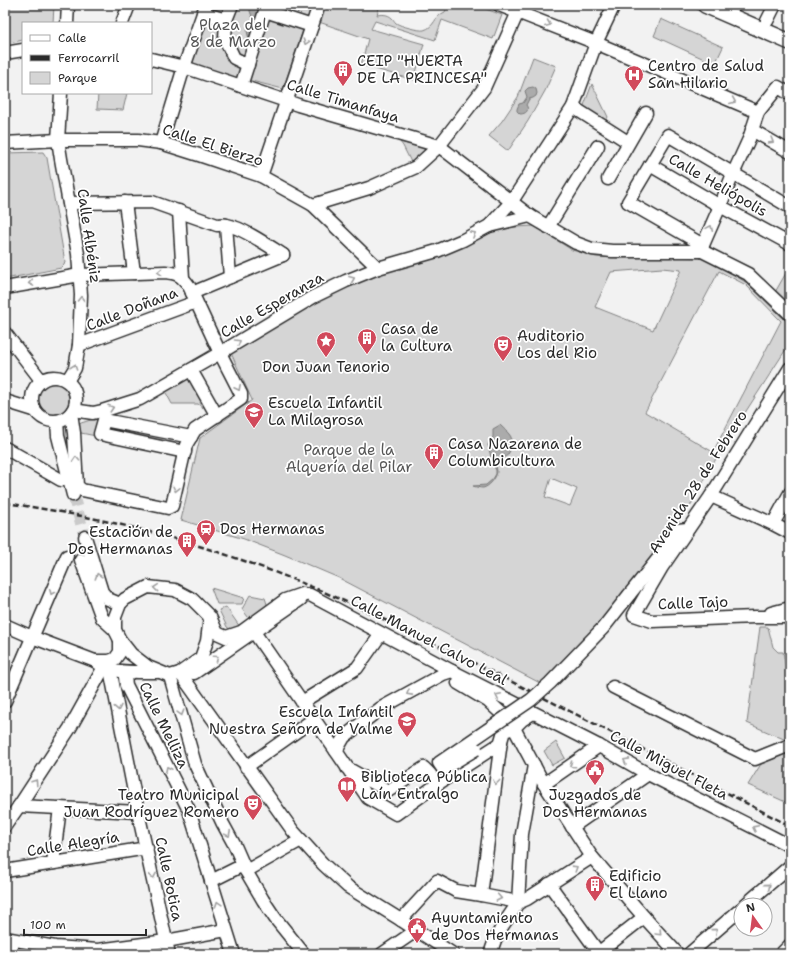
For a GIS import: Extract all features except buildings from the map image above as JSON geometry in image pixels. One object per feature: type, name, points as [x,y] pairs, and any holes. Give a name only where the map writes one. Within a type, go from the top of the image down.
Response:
[{"type":"main road","points":[[705,5],[790,42]]},
{"type":"main road","points":[[730,5],[790,31]]},
{"type":"street","points":[[67,22],[68,5]]},
{"type":"street","points":[[122,22],[129,5]]},
{"type":"street","points":[[232,5],[226,20],[225,39],[234,58],[248,65]]},
{"type":"street","points":[[261,176],[319,5]]},
{"type":"street","points":[[499,5],[596,43],[758,112]]},
{"type":"street","name":"Calle Esperanza","points":[[490,226],[512,201],[573,107],[596,43],[614,5]]},
{"type":"street","points":[[767,21],[775,5]]},
{"type":"street","points":[[241,86],[266,8],[312,26]]},
{"type":"street","points":[[161,143],[184,67],[204,9],[226,20]]},
{"type":"street","points":[[312,205],[369,188],[416,167],[439,146],[484,88],[518,12]]},
{"type":"street","points":[[5,53],[22,50]]},
{"type":"street","name":"Calle Timanfaya","points":[[152,59],[184,67],[286,101],[439,146],[530,216],[576,243],[592,249],[612,251],[702,248]]},
{"type":"street","points":[[702,248],[752,130],[758,112],[778,87],[790,94]]},
{"type":"street","name":"Calle Albéniz","points":[[61,94],[58,140],[78,254],[81,295],[79,345],[75,368],[67,381]]},
{"type":"street","points":[[573,107],[628,142]]},
{"type":"street","points":[[608,179],[646,113]]},
{"type":"street","points":[[752,130],[790,152]]},
{"type":"street","points":[[790,207],[668,135],[628,202],[702,248],[748,274],[790,314]]},
{"type":"street","name":"Calle El Bierzo","points":[[5,143],[58,140],[138,140],[161,143],[200,155],[261,176],[312,205],[378,268]]},
{"type":"street","points":[[548,227],[598,146]]},
{"type":"street","name":"Calle Heliópolis","points":[[650,165],[720,206],[790,244]]},
{"type":"street","points":[[125,202],[134,273]]},
{"type":"street","points":[[68,203],[152,202],[217,225],[226,224],[230,278]]},
{"type":"street","points":[[179,211],[183,278]]},
{"type":"street","name":"Calle Esperanza","points":[[72,412],[93,413],[140,399],[313,297],[346,281],[378,268],[437,251],[490,226],[530,216]]},
{"type":"street","name":"Calle Doñana","points":[[79,345],[194,297],[230,278],[283,255],[242,231],[226,224]]},
{"type":"street","points":[[5,288],[80,275],[174,272],[183,278],[194,297],[241,394],[241,399],[195,430],[186,445],[172,506],[168,508],[82,490],[77,486],[72,412]]},
{"type":"street","points":[[5,333],[41,380]]},
{"type":"street","name":"Avenida 28 de Febrero","points":[[634,615],[662,567],[711,496],[790,368]]},
{"type":"street","points":[[191,370],[217,416]]},
{"type":"street","points":[[50,377],[59,377],[67,381],[73,387],[76,395],[76,403],[72,412],[65,418],[57,421],[45,419],[39,416],[34,410],[31,402],[35,386],[41,380],[50,377]]},
{"type":"street","points":[[7,402],[23,399],[32,394]]},
{"type":"street","points":[[7,402],[34,410]]},
{"type":"street","points":[[185,452],[100,434],[104,420],[191,437]]},
{"type":"street","points":[[57,421],[58,436],[73,495]]},
{"type":"street","points":[[5,448],[61,480]]},
{"type":"street","points":[[773,524],[790,493]]},
{"type":"street","points":[[711,496],[790,533]]},
{"type":"street","points":[[347,768],[388,791],[424,768],[426,770],[439,763],[531,700],[550,683],[603,628],[661,555],[677,530],[688,530]]},
{"type":"street","points":[[86,537],[102,592],[108,599],[120,604]]},
{"type":"street","points":[[5,702],[67,556]]},
{"type":"street","points":[[82,560],[102,618],[131,654],[148,667],[173,673],[246,767],[293,831],[323,864],[348,887],[453,954]]},
{"type":"street","points":[[5,826],[70,728],[103,666],[109,661],[115,660],[120,652],[115,617],[120,604],[125,598],[148,587],[175,590],[192,599],[210,617],[217,634],[226,637],[241,632],[285,600],[302,594],[310,595]]},
{"type":"street","points":[[5,625],[103,666],[131,672],[194,673],[300,599],[310,595]]},
{"type":"street","name":"Calle Manuel Calvo Leal","points":[[310,595],[447,673],[533,713]]},
{"type":"street","name":"Calle Tajo","points":[[755,617],[790,608]]},
{"type":"street","name":"Calle Tajo","points":[[634,615],[652,621],[790,617]]},
{"type":"street","points":[[173,673],[201,658],[207,641],[210,617]]},
{"type":"street","points":[[254,632],[368,798],[396,814],[439,783],[501,743]]},
{"type":"street","points":[[302,702],[357,668],[382,635]]},
{"type":"street","name":"Calle Botica","points":[[103,666],[147,848],[169,954]]},
{"type":"street","name":"Calle Melliza","points":[[131,672],[124,677],[126,685],[189,810],[234,954]]},
{"type":"street","points":[[173,673],[195,764],[235,846],[244,868],[275,918],[304,954]]},
{"type":"street","points":[[336,752],[344,737],[381,708],[447,673],[488,701],[514,728],[544,784],[592,857],[678,954]]},
{"type":"street","points":[[613,687],[755,759],[790,745]]},
{"type":"street","points":[[480,895],[485,868],[501,743],[504,731],[514,728],[522,720],[533,713]]},
{"type":"street","name":"Calle Miguel Fleta","points":[[533,713],[599,746],[648,774],[790,846]]},
{"type":"street","points":[[246,767],[314,720]]},
{"type":"street","points":[[544,784],[599,746]]},
{"type":"street","points":[[439,763],[443,768],[476,749]]},
{"type":"street","points":[[490,954],[498,935],[518,903],[522,834],[534,765]]},
{"type":"street","points":[[426,770],[439,783]]},
{"type":"street","points":[[572,827],[648,774]]},
{"type":"street","points":[[19,806],[138,812]]},
{"type":"street","points":[[53,863],[60,808]]},
{"type":"street","points":[[211,881],[244,868],[301,840]]},
{"type":"street","name":"Calle Alegría","points":[[5,871],[147,848]]},
{"type":"street","points":[[401,920],[437,881],[456,891],[518,903],[527,899],[592,857]]},
{"type":"street","points":[[754,897],[790,866]]},
{"type":"street","points":[[549,884],[598,953],[644,916]]},
{"type":"street","points":[[689,954],[733,916]]},
{"type":"street","points":[[6,939],[98,952],[226,930]]},
{"type":"street","points":[[382,954],[417,930]]},
{"type":"street","points":[[6,939],[14,954]]},
{"type":"street","points":[[781,954],[790,945]]},
{"type":"green space","points":[[5,5],[54,5],[53,22],[22,22],[22,40],[5,44]]},
{"type":"green space","name":"Plaza del 8 de Marzo","points":[[206,5],[319,5],[305,24],[283,89],[244,79],[241,86],[184,67]]},
{"type":"green space","points":[[324,5],[380,5],[377,15],[387,15],[398,24],[422,30],[428,29],[441,14],[445,12],[448,5],[475,5],[502,15],[493,39],[442,20],[435,40],[375,21],[371,29],[424,44],[414,80],[361,65],[368,39],[319,22]]},
{"type":"green space","points":[[661,19],[723,47],[715,64],[654,36]]},
{"type":"green space","points":[[533,57],[556,66],[545,91],[528,121],[508,151],[489,136],[502,121],[518,97]]},
{"type":"green space","points":[[592,84],[608,117],[605,122],[583,108]]},
{"type":"green space","points":[[98,94],[127,94],[123,110],[97,109]]},
{"type":"green space","points":[[400,142],[423,148],[426,152],[412,164]]},
{"type":"green space","points":[[43,152],[47,158],[65,262],[61,268],[5,279],[5,153]]},
{"type":"green space","name":"Parque de la Alquería del Pilar","points":[[534,226],[572,250],[596,257],[704,258],[747,283],[788,323],[790,327],[790,343],[719,453],[692,503],[633,583],[600,624],[540,683],[339,578],[244,539],[181,520],[200,438],[252,400],[231,353],[298,311],[344,287],[439,256],[499,228]],"holes":[[[662,268],[681,270],[653,330],[595,307],[611,272]],[[719,271],[746,285],[781,321],[713,452],[645,412]],[[551,478],[577,489],[570,506],[545,497]]]},
{"type":"green space","points":[[790,266],[790,310],[774,294]]},
{"type":"green space","points":[[191,377],[204,400],[200,402],[203,408],[198,404],[172,404],[165,391]]},
{"type":"green space","points":[[53,383],[62,386],[66,390],[69,399],[66,408],[62,412],[53,415],[44,412],[40,408],[37,399],[40,390],[44,386]]},
{"type":"green space","points":[[110,417],[180,433],[182,443],[176,452],[81,433],[79,431],[78,427],[81,423],[97,418]]},
{"type":"green space","points":[[211,588],[244,598],[242,604],[217,604]]},
{"type":"green space","points":[[250,595],[265,598],[267,604],[267,610],[251,621],[242,609]]},
{"type":"green space","points":[[226,607],[240,627],[232,631],[227,627],[219,610]]},
{"type":"green space","points":[[760,627],[768,627],[773,647],[778,652],[783,652],[790,690],[790,739],[786,740],[747,723]]},
{"type":"green space","points":[[556,742],[565,758],[552,765],[544,751]]},
{"type":"green space","points":[[790,752],[790,804],[748,785],[761,764]]},
{"type":"shaded area","points":[[250,5],[262,5],[250,40],[247,31],[253,19],[250,11]]},
{"type":"shaded area","points":[[533,87],[536,89],[536,96],[529,99],[526,105],[528,109],[527,111],[520,114],[517,109],[519,104],[523,103],[527,97],[525,91],[528,88]]},
{"type":"shaded area","points":[[500,425],[511,437],[512,443],[509,452],[503,459],[494,459],[497,472],[495,477],[490,484],[483,488],[473,486],[486,485],[496,474],[488,445],[493,437],[493,429]]},
{"type":"tunnel","points":[[73,495],[85,537]]},
{"type":"railway","points":[[5,503],[119,524],[193,544],[266,569],[322,591],[363,609],[503,677],[790,826]]},
{"type":"place","name":"CEIP \"HUERTA DE LA PRINCESA\"","points":[[343,87]]},
{"type":"place","name":"Centro de Salud San Hilario","points":[[634,92]]},
{"type":"place","name":"Casa de la Cultura","points":[[367,355]]},
{"type":"place","name":"Don Juan Tenorio","points":[[326,358]]},
{"type":"place","name":"Auditorio Los del Rio","points":[[503,362]]},
{"type":"place","name":"Escuela Infantil La Milagrosa","points":[[254,429]]},
{"type":"place","name":"Casa Nazarena de Columbicultura","points":[[434,470]]},
{"type":"place","name":"Dos Hermanas","points":[[206,546]]},
{"type":"place","name":"Estación de Dos Hermanas","points":[[187,558]]},
{"type":"place","name":"Escuela Infantil Nuestra Señora de Valme","points":[[407,738]]},
{"type":"place","name":"Juzgados de Dos Hermanas","points":[[595,786]]},
{"type":"place","name":"Biblioteca Pública Laín Entralgo","points":[[347,803]]},
{"type":"place","name":"Teatro Municipal Juan Rodríguez Romero","points":[[253,821]]},
{"type":"place","name":"Edificio El Llano","points":[[595,902]]},
{"type":"place","name":"Ayuntamiento de Dos Hermanas","points":[[417,944]]}]
